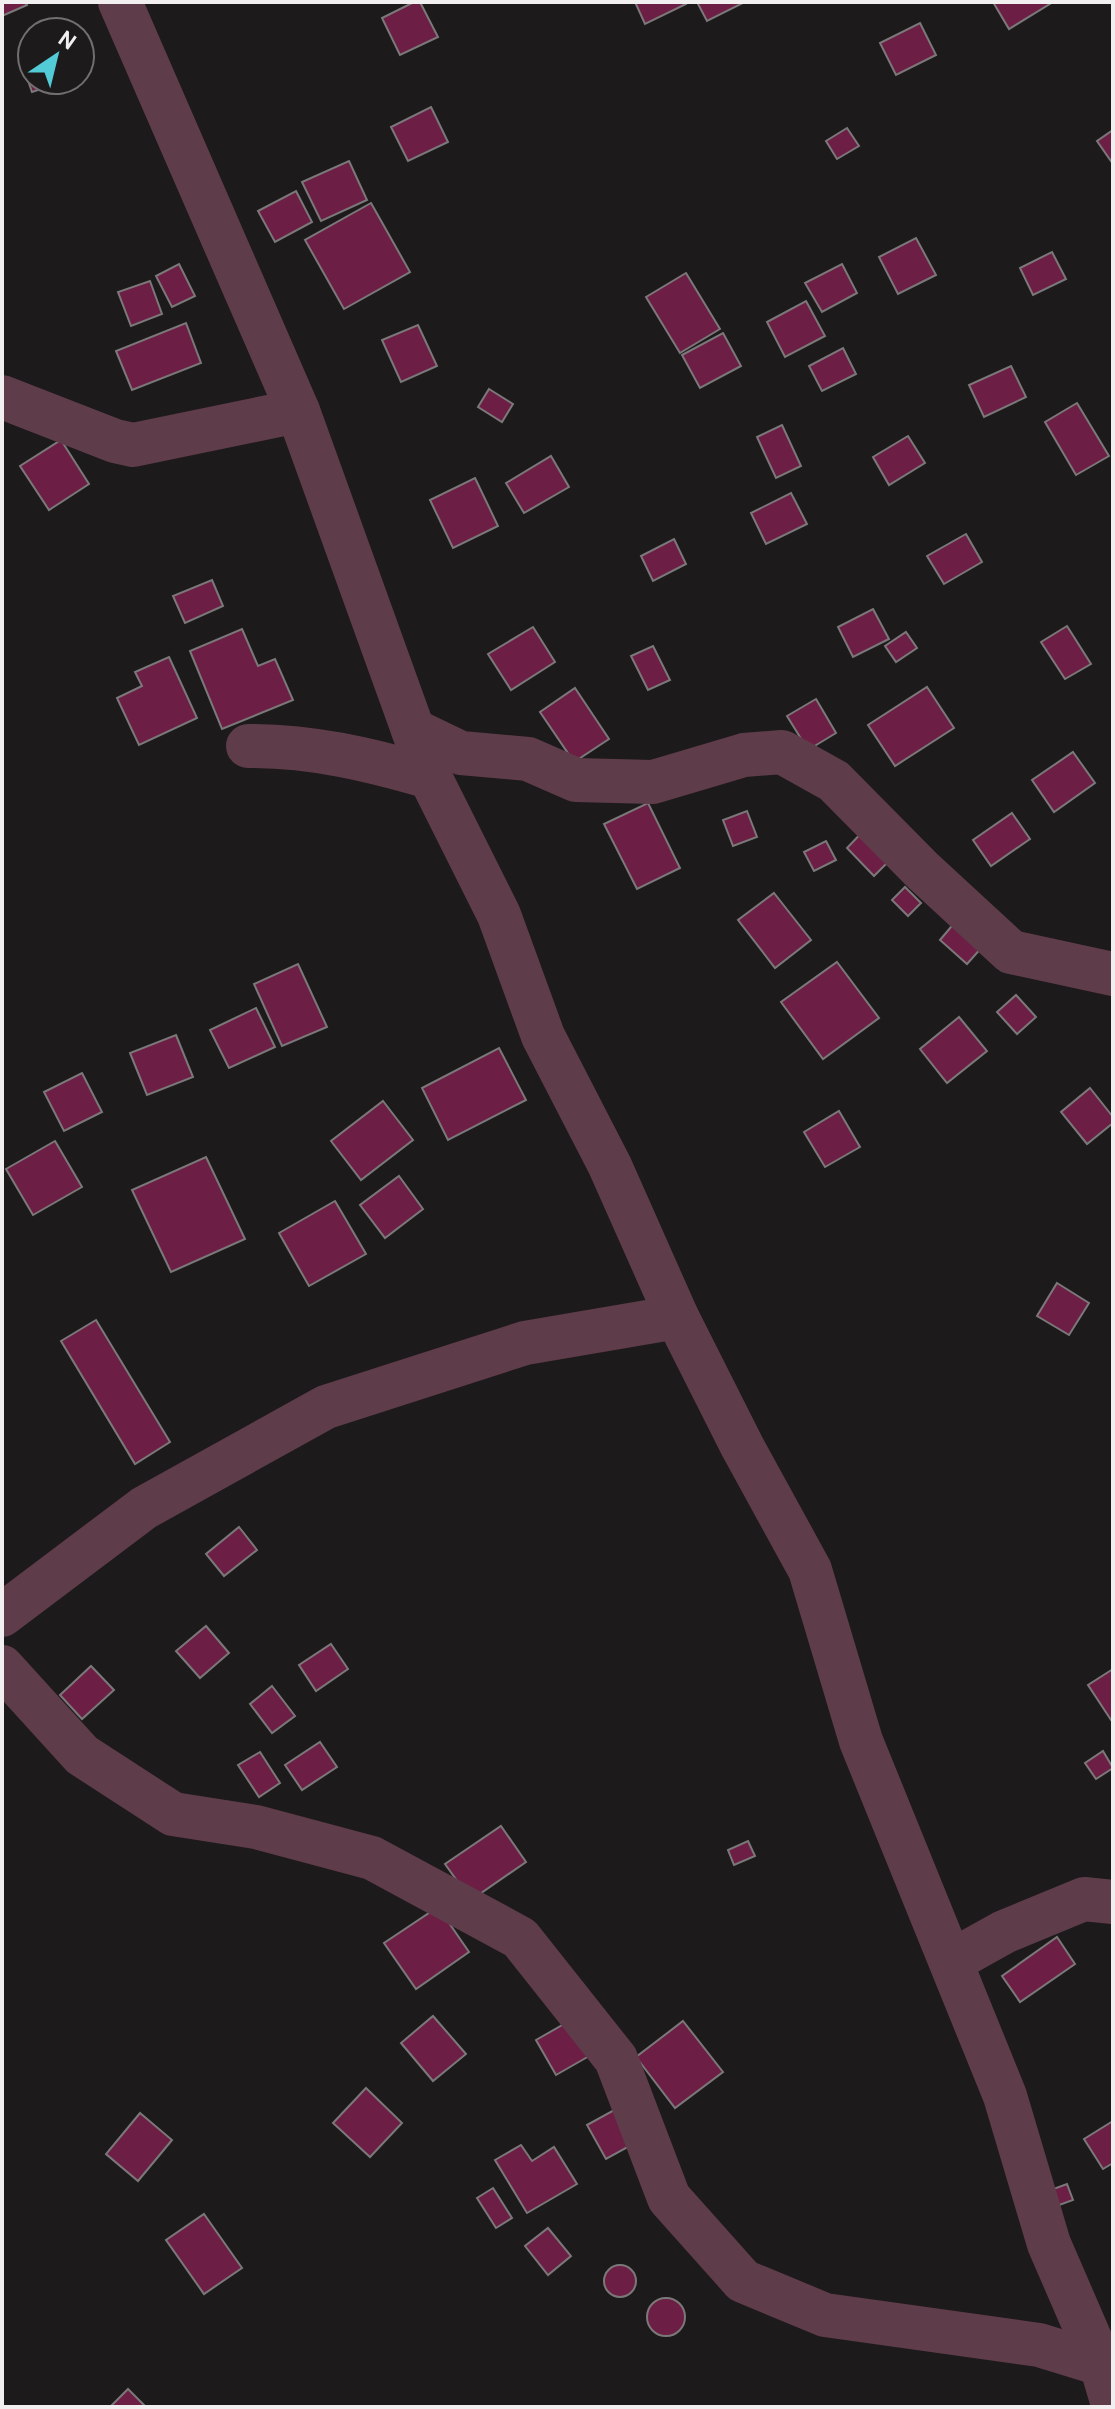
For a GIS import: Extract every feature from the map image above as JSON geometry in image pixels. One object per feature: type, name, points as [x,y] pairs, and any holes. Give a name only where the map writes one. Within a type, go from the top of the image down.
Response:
[{"type":"street","points":[[120,2],[298,411],[430,777],[499,915],[543,1036],[610,1166],[677,1317],[742,1446],[810,1570],[861,1741],[1005,2096],[1049,2244],[1109,2382]]},
{"type":"street","points":[[2,397],[115,441],[133,445],[298,411]]},
{"type":"street","points":[[413,730],[461,753],[528,759],[576,780],[653,782],[744,755],[782,752],[834,781],[922,870],[1011,952],[1113,974]]},
{"type":"street","points":[[248,746],[296,746],[364,758],[430,777]]},
{"type":"street","points":[[2,1615],[144,1508],[326,1407],[525,1343],[677,1317]]},
{"type":"street","points":[[2,1667],[82,1755],[173,1814],[256,1827],[372,1858],[520,1938],[616,2059],[669,2198],[743,2281],[825,2315],[1039,2345],[1109,2382]]},
{"type":"street","points":[[952,1961],[1004,1932],[1084,1899],[1113,1902]]},
{"type":"building","points":[[2,2],[25,2],[27,5],[2,16]]},
{"type":"building","points":[[420,2],[438,37],[400,55],[382,18]]},
{"type":"building","points":[[635,2],[685,2],[686,4],[645,24]]},
{"type":"building","points":[[697,2],[743,2],[743,3],[707,21]]},
{"type":"building","points":[[993,2],[1053,2],[1009,29]]},
{"type":"building","points":[[920,23],[936,55],[896,75],[880,43]]},
{"type":"building","points":[[431,107],[448,142],[408,161],[391,127]]},
{"type":"building","points":[[847,128],[859,146],[837,159],[826,141]]},
{"type":"building","points":[[1113,130],[1113,164],[1097,141]]},
{"type":"building","points":[[349,161],[367,200],[321,221],[302,182]]},
{"type":"building","points":[[296,191],[312,222],[275,242],[258,211]]},
{"type":"building","points":[[371,203],[410,272],[344,309],[305,240]]},
{"type":"building","points":[[916,238],[936,275],[898,294],[879,257]]},
{"type":"building","points":[[1052,252],[1066,279],[1033,295],[1020,268]]},
{"type":"building","points":[[179,264],[195,296],[172,307],[156,276]]},
{"type":"building","points":[[842,264],[857,293],[822,312],[805,283]]},
{"type":"building","points":[[686,273],[720,329],[680,353],[646,297]]},
{"type":"building","points":[[150,281],[162,314],[131,326],[118,292]]},
{"type":"building","points":[[806,301],[825,336],[785,357],[767,322]]},
{"type":"building","points":[[186,323],[201,363],[132,390],[116,351]]},
{"type":"building","points":[[418,325],[437,366],[401,382],[382,340]]},
{"type":"building","points":[[723,333],[741,366],[700,388],[682,355]]},
{"type":"building","points":[[843,348],[856,374],[822,391],[809,366]]},
{"type":"building","points":[[1011,366],[1026,397],[984,417],[969,385]]},
{"type":"building","points":[[489,389],[513,404],[502,422],[478,407]]},
{"type":"building","points":[[1077,403],[1109,456],[1076,475],[1045,422]]},
{"type":"building","points":[[782,425],[801,466],[776,478],[757,437]]},
{"type":"building","points":[[908,436],[925,463],[889,485],[873,457]]},
{"type":"building","points":[[61,440],[89,484],[49,510],[20,466]]},
{"type":"building","points":[[551,456],[569,487],[524,513],[506,483]]},
{"type":"building","points":[[475,478],[498,526],[453,548],[430,500]]},
{"type":"building","points":[[791,493],[807,524],[766,544],[751,513]]},
{"type":"building","points":[[966,534],[982,562],[944,584],[927,556]]},
{"type":"building","points":[[674,539],[686,564],[653,581],[641,556]]},
{"type":"building","points":[[212,580],[223,606],[185,623],[173,596]]},
{"type":"building","points":[[873,609],[889,639],[853,657],[838,627]]},
{"type":"building","points":[[1067,626],[1091,664],[1065,679],[1041,642]]},
{"type":"building","points":[[533,627],[555,662],[511,690],[488,654]]},
{"type":"building","points":[[242,629],[258,666],[275,659],[293,700],[222,729],[190,651]]},
{"type":"building","points":[[906,632],[917,648],[896,662],[885,646]]},
{"type":"building","points":[[653,646],[670,680],[648,690],[631,656]]},
{"type":"building","points":[[169,657],[197,718],[139,745],[117,698],[142,686],[135,672]]},
{"type":"building","points":[[927,687],[954,728],[895,766],[868,725]]},
{"type":"building","points":[[575,688],[609,739],[574,762],[540,712]]},
{"type":"building","points":[[816,699],[836,733],[808,750],[787,716]]},
{"type":"building","points":[[1073,752],[1095,783],[1054,812],[1032,780]]},
{"type":"building","points":[[648,803],[680,868],[637,889],[604,824]]},
{"type":"building","points":[[747,811],[757,837],[733,846],[723,820]]},
{"type":"building","points":[[1012,813],[1030,839],[991,866],[973,840]]},
{"type":"building","points":[[869,825],[897,853],[874,876],[847,848]]},
{"type":"building","points":[[826,841],[836,860],[814,871],[804,852]]},
{"type":"building","points":[[905,887],[921,903],[908,916],[892,900]]},
{"type":"building","points":[[774,893],[811,940],[775,968],[738,920]]},
{"type":"building","points":[[956,921],[983,946],[967,964],[940,940]]},
{"type":"building","points":[[837,962],[879,1018],[823,1059],[781,1002]]},
{"type":"building","points":[[298,964],[327,1027],[282,1046],[254,984]]},
{"type":"building","points":[[1016,995],[1036,1017],[1017,1034],[997,1012]]},
{"type":"building","points":[[256,1008],[275,1047],[229,1068],[210,1030]]},
{"type":"building","points":[[959,1017],[987,1051],[947,1083],[920,1049]]},
{"type":"building","points":[[176,1035],[193,1077],[147,1095],[130,1053]]},
{"type":"building","points":[[499,1048],[526,1100],[448,1140],[422,1088]]},
{"type":"building","points":[[82,1073],[102,1112],[64,1131],[44,1092]]},
{"type":"building","points":[[1090,1088],[1113,1117],[1113,1123],[1087,1144],[1061,1112]]},
{"type":"building","points":[[383,1101],[413,1140],[361,1180],[331,1141]]},
{"type":"building","points":[[839,1111],[860,1147],[825,1167],[804,1132]]},
{"type":"building","points":[[55,1141],[82,1187],[33,1215],[6,1169]]},
{"type":"building","points":[[206,1157],[245,1239],[171,1272],[132,1190]]},
{"type":"building","points":[[399,1176],[423,1209],[385,1238],[360,1205]]},
{"type":"building","points":[[335,1201],[366,1254],[309,1286],[279,1233]]},
{"type":"building","points":[[1057,1283],[1089,1303],[1069,1335],[1037,1316]]},
{"type":"building","points":[[96,1320],[170,1442],[135,1464],[61,1341]]},
{"type":"building","points":[[239,1527],[257,1550],[224,1576],[206,1554]]},
{"type":"building","points":[[206,1626],[229,1653],[200,1678],[176,1651]]},
{"type":"building","points":[[331,1644],[348,1669],[316,1691],[299,1665]]},
{"type":"building","points":[[91,1666],[114,1690],[82,1719],[60,1695]]},
{"type":"building","points":[[1113,1669],[1113,1723],[1088,1685]]},
{"type":"building","points":[[272,1686],[295,1716],[272,1733],[250,1704]]},
{"type":"building","points":[[320,1742],[337,1767],[302,1790],[285,1765]]},
{"type":"building","points":[[1103,1751],[1113,1768],[1096,1779],[1085,1763]]},
{"type":"building","points":[[260,1752],[280,1783],[259,1797],[238,1765]]},
{"type":"building","points":[[501,1826],[526,1862],[471,1900],[445,1864]]},
{"type":"building","points":[[748,1841],[755,1856],[734,1865],[728,1850]]},
{"type":"building","points":[[438,1907],[469,1952],[416,1989],[384,1943]]},
{"type":"building","points":[[1057,1937],[1075,1964],[1020,2002],[1002,1976]]},
{"type":"building","points":[[433,2016],[466,2054],[433,2081],[401,2043]]},
{"type":"building","points":[[571,2020],[591,2055],[556,2075],[536,2040]]},
{"type":"building","points":[[683,2021],[723,2072],[675,2108],[636,2057]]},
{"type":"building","points":[[366,2088],[402,2123],[370,2157],[333,2123]]},
{"type":"building","points":[[625,2104],[644,2138],[606,2159],[587,2125]]},
{"type":"building","points":[[140,2113],[172,2140],[138,2181],[106,2154]]},
{"type":"building","points":[[1113,2121],[1113,2163],[1103,2169],[1084,2139]]},
{"type":"building","points":[[521,2145],[532,2161],[554,2147],[577,2184],[527,2213],[495,2160]]},
{"type":"building","points":[[1067,2184],[1073,2200],[1051,2208],[1045,2192]]},
{"type":"building","points":[[493,2188],[512,2218],[496,2228],[477,2198]]},
{"type":"building","points":[[204,2214],[242,2268],[204,2294],[166,2240]]},
{"type":"building","points":[[548,2228],[571,2256],[548,2275],[525,2246]]},
{"type":"building","points":[[620,2265],[631,2270],[636,2281],[631,2292],[620,2297],[609,2292],[604,2281],[609,2270]]},
{"type":"building","points":[[666,2298],[679,2304],[685,2317],[679,2330],[666,2336],[653,2330],[647,2317],[653,2304]]},
{"type":"building","points":[[128,2389],[146,2407],[110,2407]]}]
